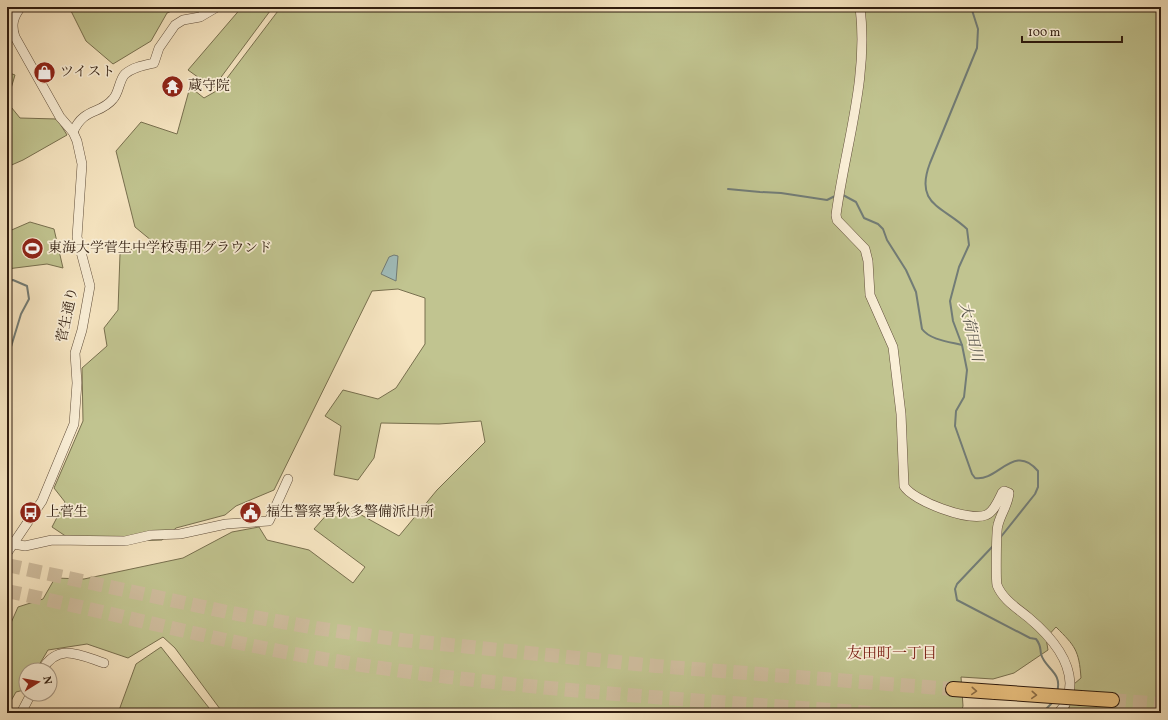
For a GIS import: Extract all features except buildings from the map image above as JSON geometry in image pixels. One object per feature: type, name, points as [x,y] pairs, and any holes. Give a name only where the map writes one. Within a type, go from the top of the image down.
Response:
[{"type":"highway","points":[[953,689],[1112,700]]},
{"type":"street","name":"菅生通り","points":[[7,553],[42,501],[74,424],[77,383],[75,353],[82,330],[90,286],[77,237],[82,164],[73,132],[60,117],[26,58],[12,28],[15,15],[21,7]]},
{"type":"street","points":[[73,132],[84,116],[113,100],[125,74],[141,65],[154,63],[159,48],[174,25],[183,20],[200,17],[217,7]]},
{"type":"street","points":[[860,7],[862,40],[859,79],[836,215],[837,220],[865,249],[868,261],[870,295],[893,347],[901,414],[903,481],[910,494],[953,513],[971,517],[989,514],[1002,493],[1007,491],[1009,493],[1009,499],[997,531],[998,548],[996,579],[1001,593],[1053,642],[1067,669],[1070,685],[1068,697],[1063,708],[1058,713]]},
{"type":"street","points":[[14,544],[25,546],[52,540],[125,541],[151,535],[180,534],[226,524],[269,521],[288,479]]},
{"type":"street","points":[[47,662],[65,653],[76,653],[104,663]]},
{"type":"street","points":[[21,713],[27,702]]},
{"type":"green space","points":[[69,7],[181,7],[167,13],[151,41],[113,64],[86,41]]},
{"type":"green space","points":[[242,7],[273,7],[213,88],[188,70]]},
{"type":"green space","points":[[281,7],[1161,7],[1161,713],[1068,713],[1074,684],[1081,678],[1079,661],[1072,644],[1056,627],[1046,638],[1048,650],[1014,673],[993,679],[961,677],[963,706],[961,713],[223,713],[175,648],[163,637],[128,658],[87,644],[48,650],[41,662],[18,662],[18,692],[16,692],[7,708],[7,632],[18,607],[43,599],[55,578],[84,579],[183,558],[232,532],[259,527],[267,540],[309,550],[353,583],[365,567],[314,529],[338,502],[399,536],[437,490],[485,442],[481,421],[439,424],[381,423],[374,458],[358,480],[334,475],[341,426],[325,416],[343,390],[378,399],[396,388],[425,344],[425,298],[398,289],[372,291],[274,490],[236,506],[225,515],[176,528],[162,540],[76,543],[52,527],[65,502],[54,488],[83,421],[82,368],[107,346],[104,328],[118,310],[120,254],[152,241],[135,227],[116,151],[141,122],[177,134],[190,87],[204,98],[218,90]]},
{"type":"green space","points":[[7,72],[15,75],[7,102]]},
{"type":"green space","points":[[7,102],[20,118],[57,119],[67,135],[23,160],[7,167]]},
{"type":"green space","name":"東海大学菅生中学校専用グラウンド","points":[[30,222],[54,229],[63,268],[47,264],[7,269],[7,232]]},
{"type":"green space","points":[[161,647],[213,713],[118,713],[136,664]]},
{"type":"water","points":[[394,255],[398,256],[396,281],[381,274],[389,257]]},
{"type":"waterway","name":"大荷田川","points":[[971,7],[978,29],[977,48],[930,163],[926,177],[926,188],[928,196],[934,203],[967,229],[969,245],[959,267],[950,301],[953,321],[962,345],[967,370],[964,397],[956,411],[955,426],[972,474],[975,478],[983,478],[991,475],[1006,465],[1021,460],[1029,463],[1038,471],[1038,487],[1035,494],[1000,538]]},
{"type":"waterway","points":[[728,189],[781,193],[827,200],[835,196]]},
{"type":"waterway","points":[[843,195],[856,202],[864,218],[878,224],[883,229],[887,240],[906,270],[916,292],[922,329],[930,336],[946,342],[962,345]]},
{"type":"waterway","points":[[7,281],[13,280],[27,286],[29,299],[21,314],[7,360]]},
{"type":"waterway","name":"大荷田川","points":[[993,546],[957,584],[955,589],[957,600],[1030,638],[1036,639],[1040,645],[1043,659],[1056,675],[1058,680],[1057,692]]},
{"type":"waterway","name":"大荷田川","points":[[1042,713],[1053,702]]},
{"type":"tunnel","points":[[7,565],[232,613],[316,628],[402,640],[656,666],[953,689]]},
{"type":"tunnel","points":[[7,591],[235,642],[312,657],[381,668],[590,692],[870,713]]},
{"type":"tunnel","points":[[1112,700],[1161,704]]},
{"type":"place","name":"ツイスト","points":[[44,72]]},
{"type":"place","name":"蔵守院","points":[[173,86]]},
{"type":"place","name":"東海大学菅生中学校専用グラウンド","points":[[32,248]]},
{"type":"place","name":"上菅生","points":[[30,512]]},
{"type":"place","name":"福生警察署秋多警備派出所","points":[[250,512]]},
{"type":"district","name":"友田町一丁目","points":[[892,654]]}]
